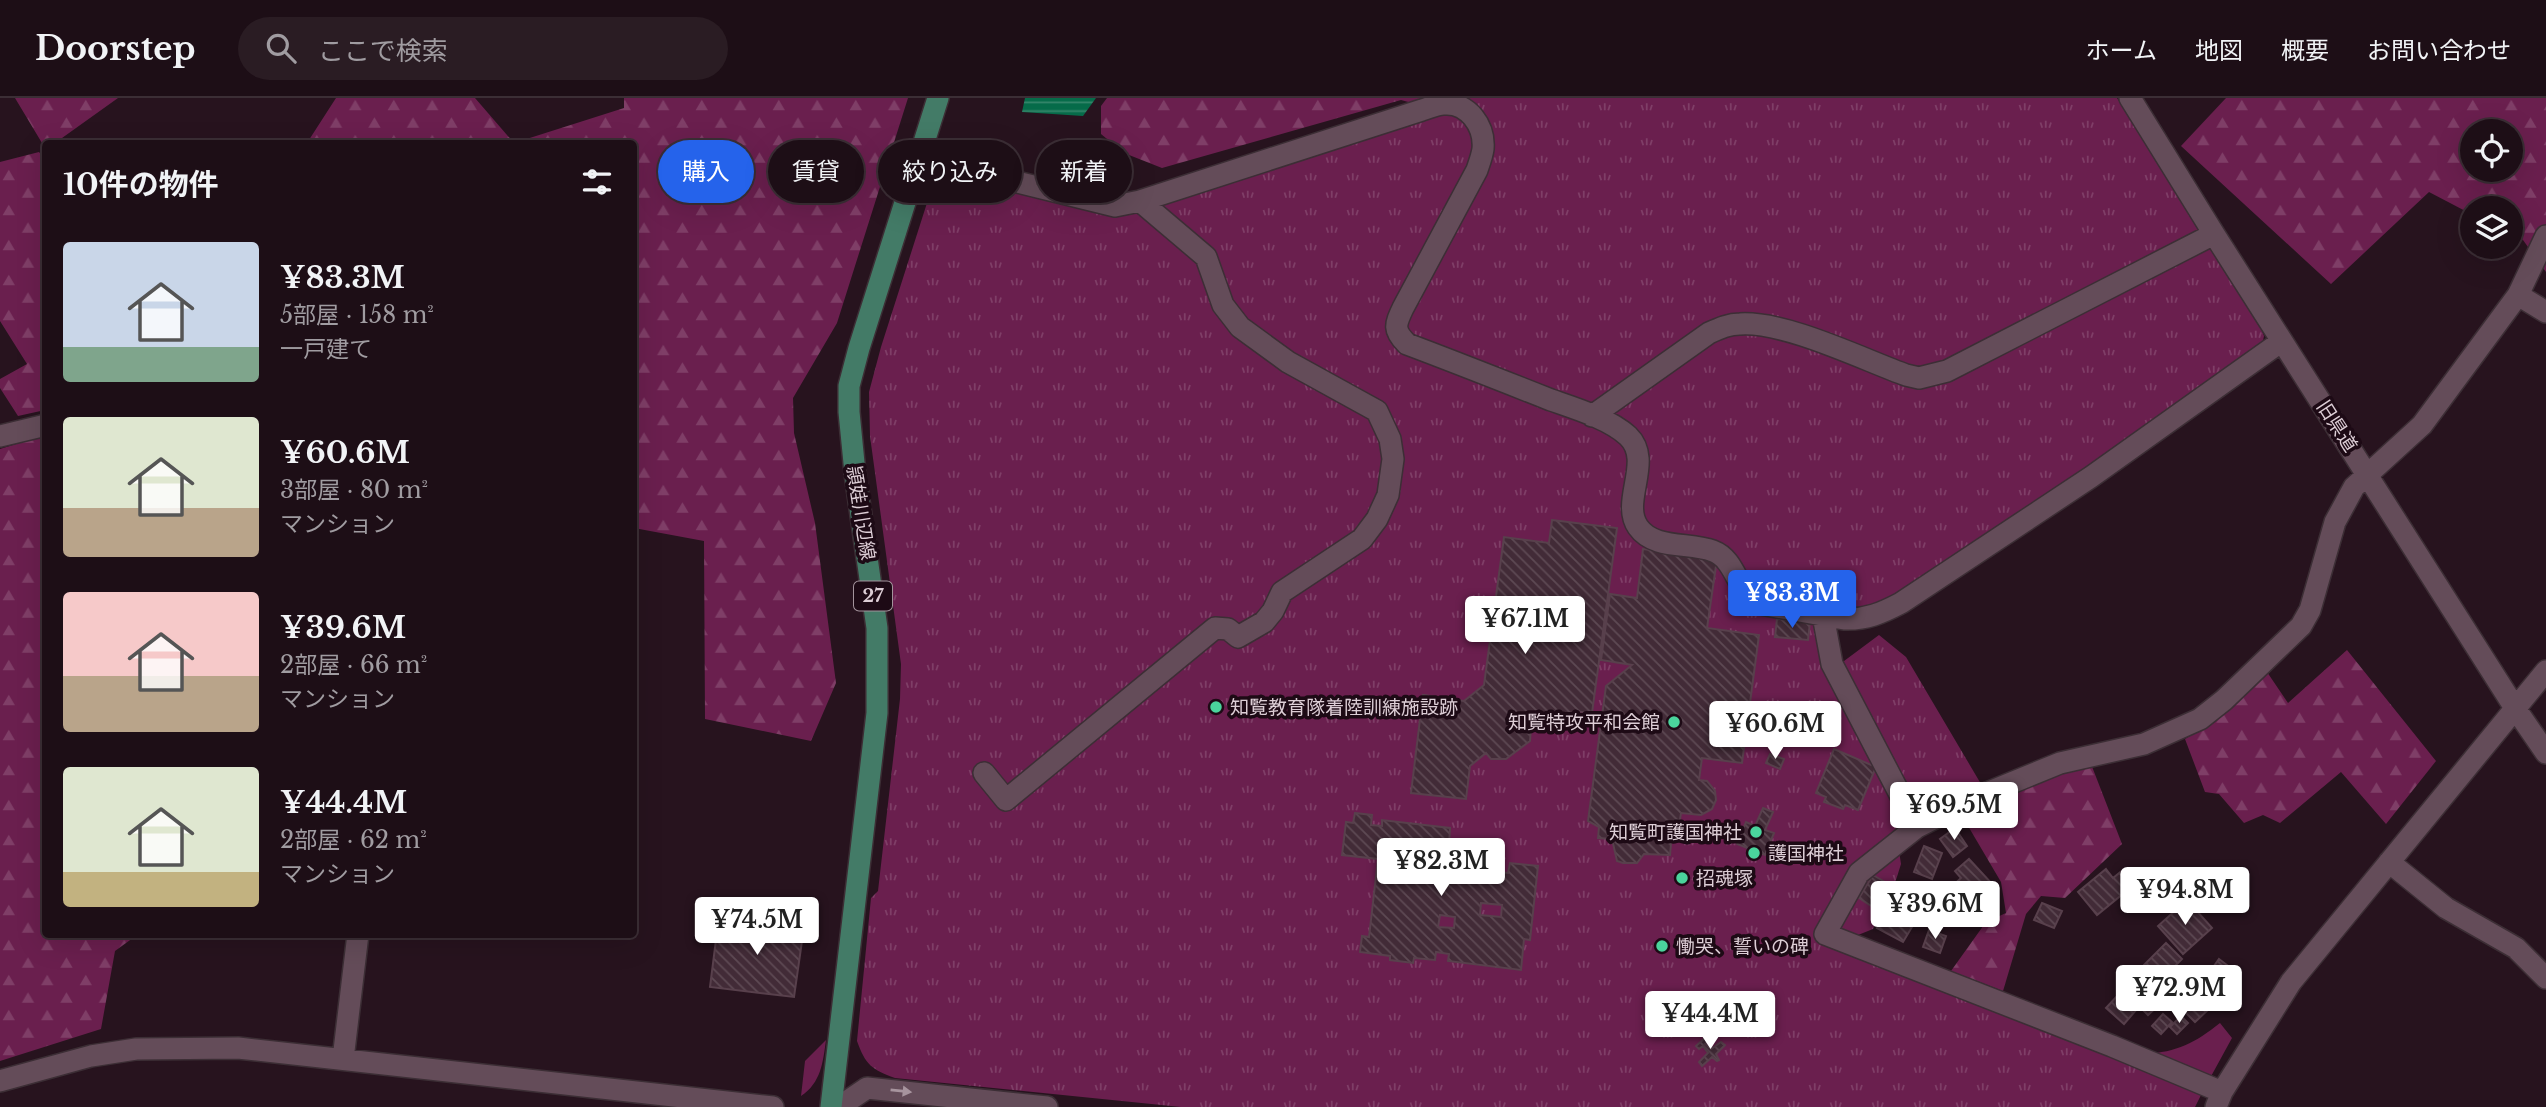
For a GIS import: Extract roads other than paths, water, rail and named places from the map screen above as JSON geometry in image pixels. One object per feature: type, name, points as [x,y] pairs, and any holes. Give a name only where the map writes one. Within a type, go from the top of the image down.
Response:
[{"type":"main road","name":"頴娃川辺線","points":[[925,140],[938,98]]},
{"type":"main road","name":"頴娃川辺線","points":[[831,1107],[877,713],[878,669],[873,591],[850,433],[849,386],[905,203]]},
{"type":"street","name":"旧県道","points":[[2130,98],[2546,753]]},
{"type":"street","points":[[1022,183],[1115,206],[1140,201],[1422,110],[1445,104],[1467,111],[1477,120],[1482,133],[1483,149],[1477,170],[1403,308],[1396,324],[1398,335],[1407,344],[1592,416],[1626,434],[1633,441],[1639,470],[1633,510],[1636,525],[1642,532],[1659,541],[1712,550],[1723,557],[1746,596],[1755,603],[1858,620],[1879,615],[1901,603],[2091,477],[2282,341]]},
{"type":"street","points":[[984,773],[1006,800],[1215,628],[1228,629],[1238,638],[1264,622],[1282,592],[1362,540],[1377,519],[1388,495],[1393,459],[1390,439],[1377,411],[1288,362],[1240,327],[1223,305],[1206,257],[1140,201]]},
{"type":"street","points":[[1592,416],[1709,333],[1726,326],[1741,324],[1767,325],[1800,335],[1919,378],[1947,371],[2214,234]]},
{"type":"street","points":[[2546,236],[2518,295],[2422,425],[2354,487],[2334,522],[2310,610],[2301,626],[2224,700],[2200,719],[2144,744],[2060,763],[1977,797],[1917,827],[1858,873],[1825,934],[2112,1046],[2219,1100],[2291,982],[2546,671]]},
{"type":"street","points":[[2518,295],[2546,312]]},
{"type":"street","points":[[0,436],[42,426]]},
{"type":"street","points":[[1823,615],[1832,664],[1917,827]]},
{"type":"street","points":[[2389,862],[2446,908],[2516,948],[2546,978]]},
{"type":"street","points":[[343,1059],[358,938]]},
{"type":"street","points":[[0,1081],[79,1059],[136,1049],[238,1048],[773,1107]]},
{"type":"street","points":[[839,1107],[867,1088],[1047,1107]]},
{"type":"place","name":"知覧教育隊着陸訓練施設跡","points":[[1216,707]]},
{"type":"place","name":"知覧特攻平和会館","points":[[1674,722]]},
{"type":"place","name":"知覧町護国神社","points":[[1756,832]]},
{"type":"place","name":"護国神社","points":[[1754,853]]},
{"type":"place","name":"招魂塚","points":[[1682,878]]},
{"type":"place","name":"慟哭、誓いの碑","points":[[1662,946]]}]
